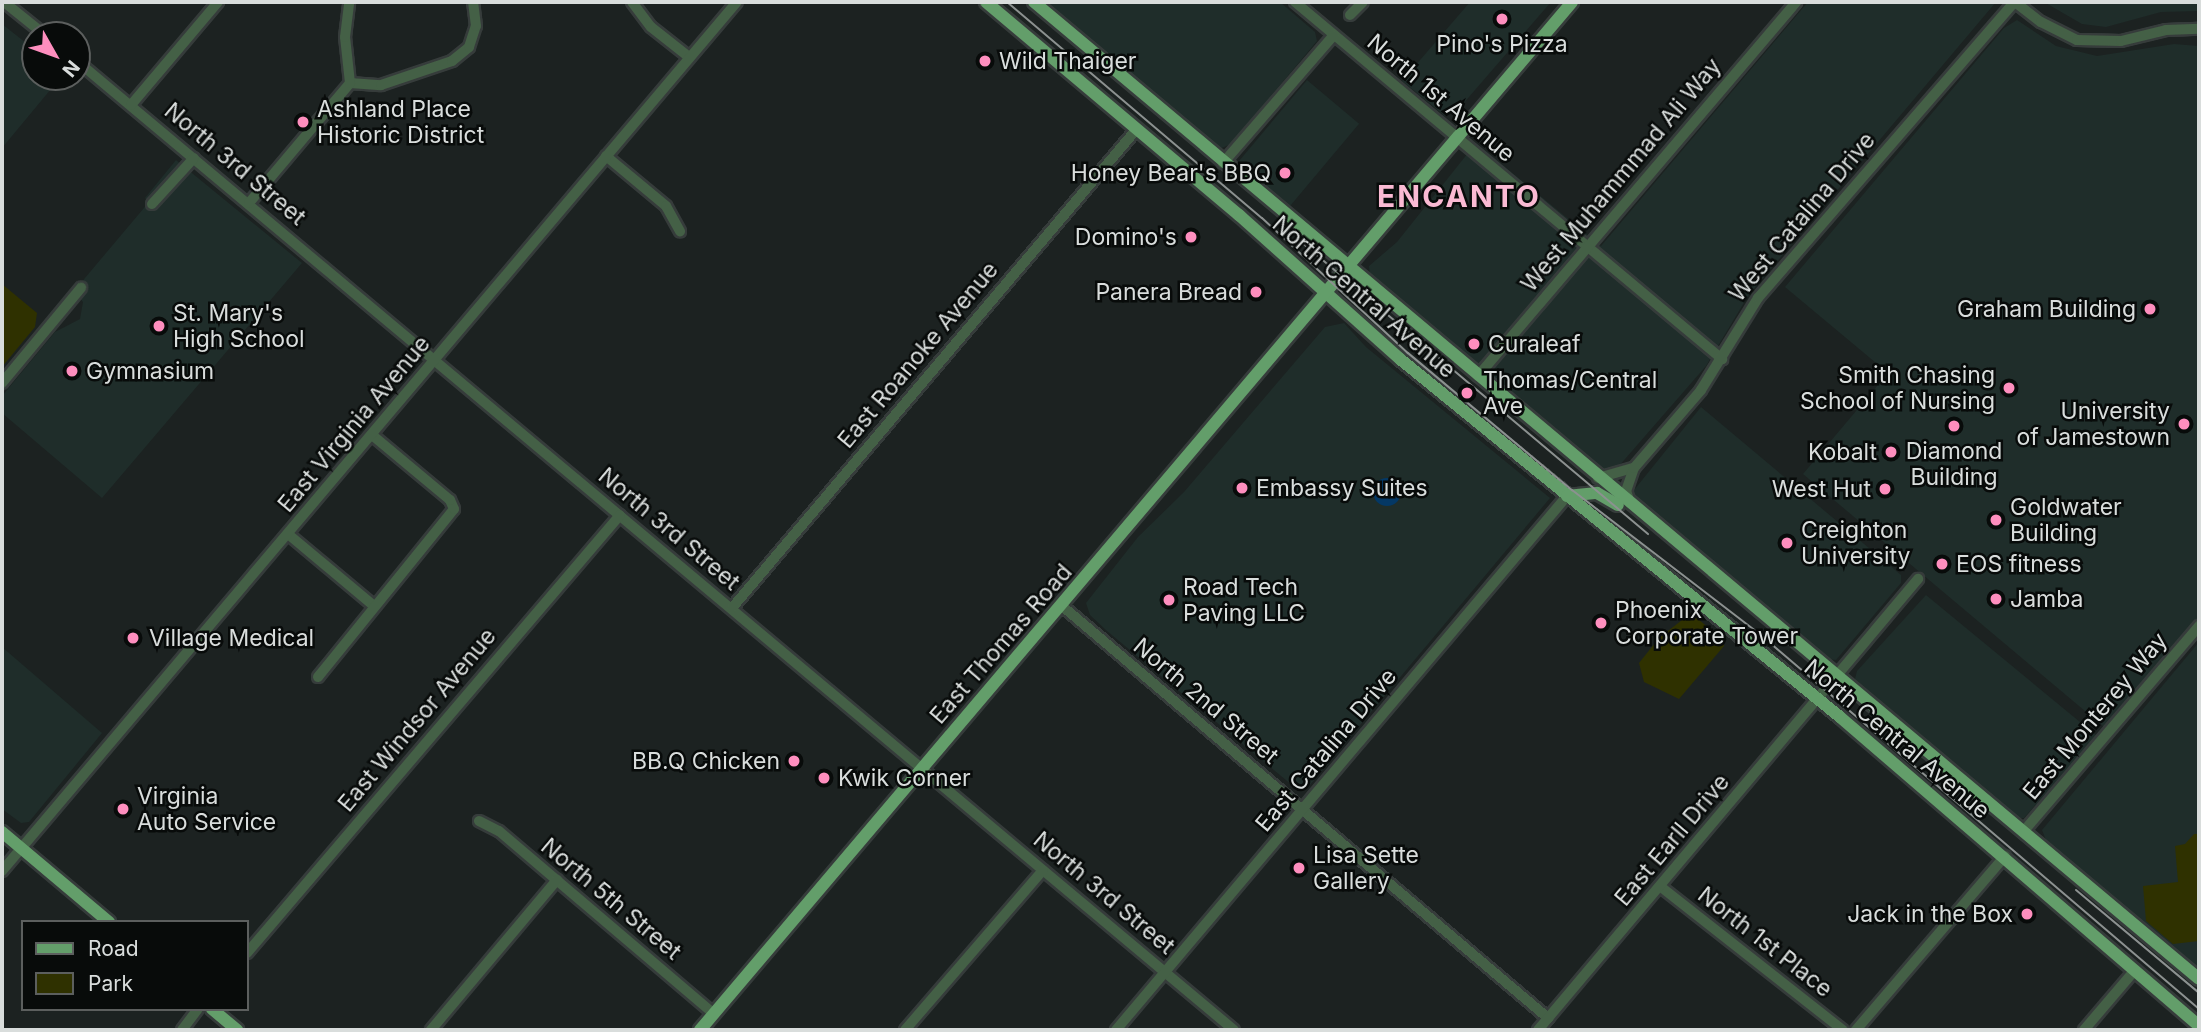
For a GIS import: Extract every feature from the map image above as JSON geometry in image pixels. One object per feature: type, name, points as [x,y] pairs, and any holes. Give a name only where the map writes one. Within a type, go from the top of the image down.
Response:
[{"type":"main road","name":"North Central Avenue","points":[[986,2],[1327,289],[1567,496],[1818,699],[2005,856],[2199,1026]]},
{"type":"main road","name":"North Central Avenue","points":[[1034,2],[1632,507],[1838,675],[2199,979]]},
{"type":"main road","name":"East Thomas Road","points":[[700,1030],[1572,2]]},
{"type":"main road","points":[[1567,496],[1606,496],[1645,526],[1663,530]]},
{"type":"main road","points":[[2,832],[107,920]]},
{"type":"main road","points":[[214,1011],[237,1030]]},
{"type":"street","points":[[4,2],[19,6],[32,21]]},
{"type":"street","points":[[131,105],[218,2]]},
{"type":"street","points":[[249,203],[350,83],[345,37],[349,2]]},
{"type":"street","points":[[350,83],[381,85],[452,61],[469,47],[476,26],[473,2]]},
{"type":"street","points":[[632,2],[651,27],[690,57]]},
{"type":"street","name":"East Virginia Avenue","points":[[2,871],[737,2]]},
{"type":"street","name":"North 1st Avenue","points":[[1295,2],[1722,359]]},
{"type":"street","points":[[1350,15],[1363,2]]},
{"type":"street","name":"West Muhammmad Ali Way","points":[[1478,376],[1796,2]]},
{"type":"street","points":[[2015,2],[2041,22],[2077,40],[2120,41],[2166,30],[2199,29]]},
{"type":"street","name":"West Catalina Drive","points":[[1634,468],[1722,359],[1758,298],[2015,2]]},
{"type":"street","points":[[1223,163],[1334,35]]},
{"type":"street","name":"North 3rd Street","points":[[91,72],[1234,1030]]},
{"type":"street","name":"East Roanoke Avenue","points":[[732,608],[1136,130]]},
{"type":"street","points":[[606,156],[666,206],[680,231]]},
{"type":"street","points":[[152,204],[194,158]]},
{"type":"street","points":[[2,383],[81,288]]},
{"type":"street","points":[[318,677],[454,509],[450,500],[372,435]]},
{"type":"street","points":[[1598,478],[1634,468]]},
{"type":"street","points":[[1632,507],[1626,491],[1634,468]]},
{"type":"street","name":"East Catalina Drive","points":[[1116,1030],[1567,496]]},
{"type":"street","name":"East Windsor Avenue","points":[[248,952],[620,515]]},
{"type":"street","points":[[288,534],[374,606]]},
{"type":"street","name":"East Earll Drive","points":[[1538,1030],[1918,579]]},
{"type":"street","name":"North 2nd Street","points":[[1061,605],[1548,1018]]},
{"type":"street","name":"East Monterey Way","points":[[2023,832],[2199,626]]},
{"type":"street","name":"North 5th Street","points":[[479,821],[495,828],[714,1014]]},
{"type":"street","points":[[1856,1030],[2005,856]]},
{"type":"street","points":[[905,1030],[1044,870]]},
{"type":"street","points":[[430,1030],[557,880]]},
{"type":"street","name":"North 1st Place","points":[[1661,887],[1843,1030]]},
{"type":"street","points":[[2084,1030],[2135,971]]},
{"type":"street","points":[[182,1030],[196,1011]]},
{"type":"shaded area","points":[[1039,2],[1280,2],[1315,32],[1317,41],[1231,144],[1217,150]]},
{"type":"shaded area","points":[[1470,2],[1551,2],[1456,112],[1445,116],[1402,81]]},
{"type":"shaded area","points":[[1808,2],[1996,2],[1748,296],[1706,366],[1612,474],[1606,476],[1370,279],[1369,266],[1397,242],[1476,143],[1601,246]]},
{"type":"shaded area","points":[[2044,2],[2199,2],[2199,11],[2161,12],[2106,27],[2082,24]]},
{"type":"shaded area","points":[[2017,20],[2056,46],[2097,56],[2174,44],[2199,46],[2199,617],[2104,727],[1803,474],[1888,373],[1785,287],[2004,28]]},
{"type":"shaded area","points":[[2,24],[21,39],[21,91],[49,91],[2,148]]},
{"type":"shaded area","points":[[1307,80],[1359,124],[1289,207],[1237,163]]},
{"type":"shaded area","name":"St. Mary's High School","points":[[176,160],[302,263],[102,498],[2,413],[2,396],[55,332],[80,319],[83,302],[74,291],[149,202],[145,198]]},
{"type":"shaded area","points":[[1344,323],[1366,347],[1550,498],[1310,785],[1299,791],[1107,631],[1090,615],[1086,603],[1138,537],[1184,492],[1325,327]]},
{"type":"shaded area","points":[[1701,407],[1901,575],[1901,583],[1836,660],[1827,659],[1630,495]]},
{"type":"shaded area","points":[[1926,595],[2097,736],[2024,818],[2018,818],[1855,679],[1857,671]]},
{"type":"shaded area","points":[[2199,642],[2199,970],[2046,840],[2042,830]]},
{"type":"shaded area","points":[[2,647],[102,733],[29,822],[21,823],[2,809]]},
{"type":"green space","points":[[2,284],[37,313],[35,327],[2,367]]},
{"type":"green space","points":[[1691,613],[1724,641],[1724,646],[1679,699],[1644,682],[1639,663],[1659,638]]},
{"type":"green space","points":[[2194,834],[2199,834],[2199,941],[2173,944],[2146,921],[2143,886],[2178,882],[2175,846],[2185,844]]},
{"type":"water","points":[[1387,478],[1397,482],[1401,492],[1397,502],[1387,506],[1377,502],[1373,492],[1377,482]]},
{"type":"tram line","points":[[1007,2],[1262,218],[1408,353],[1572,490],[1756,631],[2199,1009]]},
{"type":"tram line","points":[[1300,241],[1648,534]]},
{"type":"tram line","points":[[2076,890],[2199,993]]},
{"type":"place","name":"Pino's Pizza","points":[[1502,19]]},
{"type":"place","name":"Wild Thaiger","points":[[985,61]]},
{"type":"place","name":"Ashland Place Historic District","points":[[303,122]]},
{"type":"place","name":"Honey Bear's BBQ","points":[[1285,173]]},
{"type":"place","name":"Domino's","points":[[1191,237]]},
{"type":"place","name":"Panera Bread","points":[[1256,292]]},
{"type":"place","name":"Graham Building","points":[[2150,309]]},
{"type":"place","name":"St. Mary's High School","points":[[159,326]]},
{"type":"place","name":"Curaleaf","points":[[1474,344]]},
{"type":"place","name":"Gymnasium","points":[[72,371]]},
{"type":"place","name":"Smith Chasing School of Nursing","points":[[2009,388]]},
{"type":"place","name":"Thomas/Central Ave","points":[[1467,393]]},
{"type":"place","name":"University of Jamestown","points":[[2184,424]]},
{"type":"place","name":"Diamond Building","points":[[1954,426]]},
{"type":"place","name":"Kobalt","points":[[1891,452]]},
{"type":"place","name":"Embassy Suites","points":[[1242,488]]},
{"type":"place","name":"West Hut","points":[[1885,489]]},
{"type":"place","name":"Goldwater Building","points":[[1996,520]]},
{"type":"place","name":"Creighton University","points":[[1787,543]]},
{"type":"place","name":"EOS fitness","points":[[1942,564]]},
{"type":"place","name":"Jamba","points":[[1996,599]]},
{"type":"place","name":"Road Tech Paving LLC","points":[[1169,600]]},
{"type":"place","name":"Phoenix Corporate Tower","points":[[1601,623]]},
{"type":"place","name":"Village Medical","points":[[133,638]]},
{"type":"place","name":"BB.Q Chicken","points":[[794,761]]},
{"type":"place","name":"Kwik Corner","points":[[824,778]]},
{"type":"place","name":"Virginia Auto Service","points":[[123,809]]},
{"type":"place","name":"Lisa Sette Gallery","points":[[1299,868]]},
{"type":"place","name":"Jack in the Box","points":[[2027,914]]},
{"type":"district","name":"ENCANTO","points":[[1459,196]]}]
